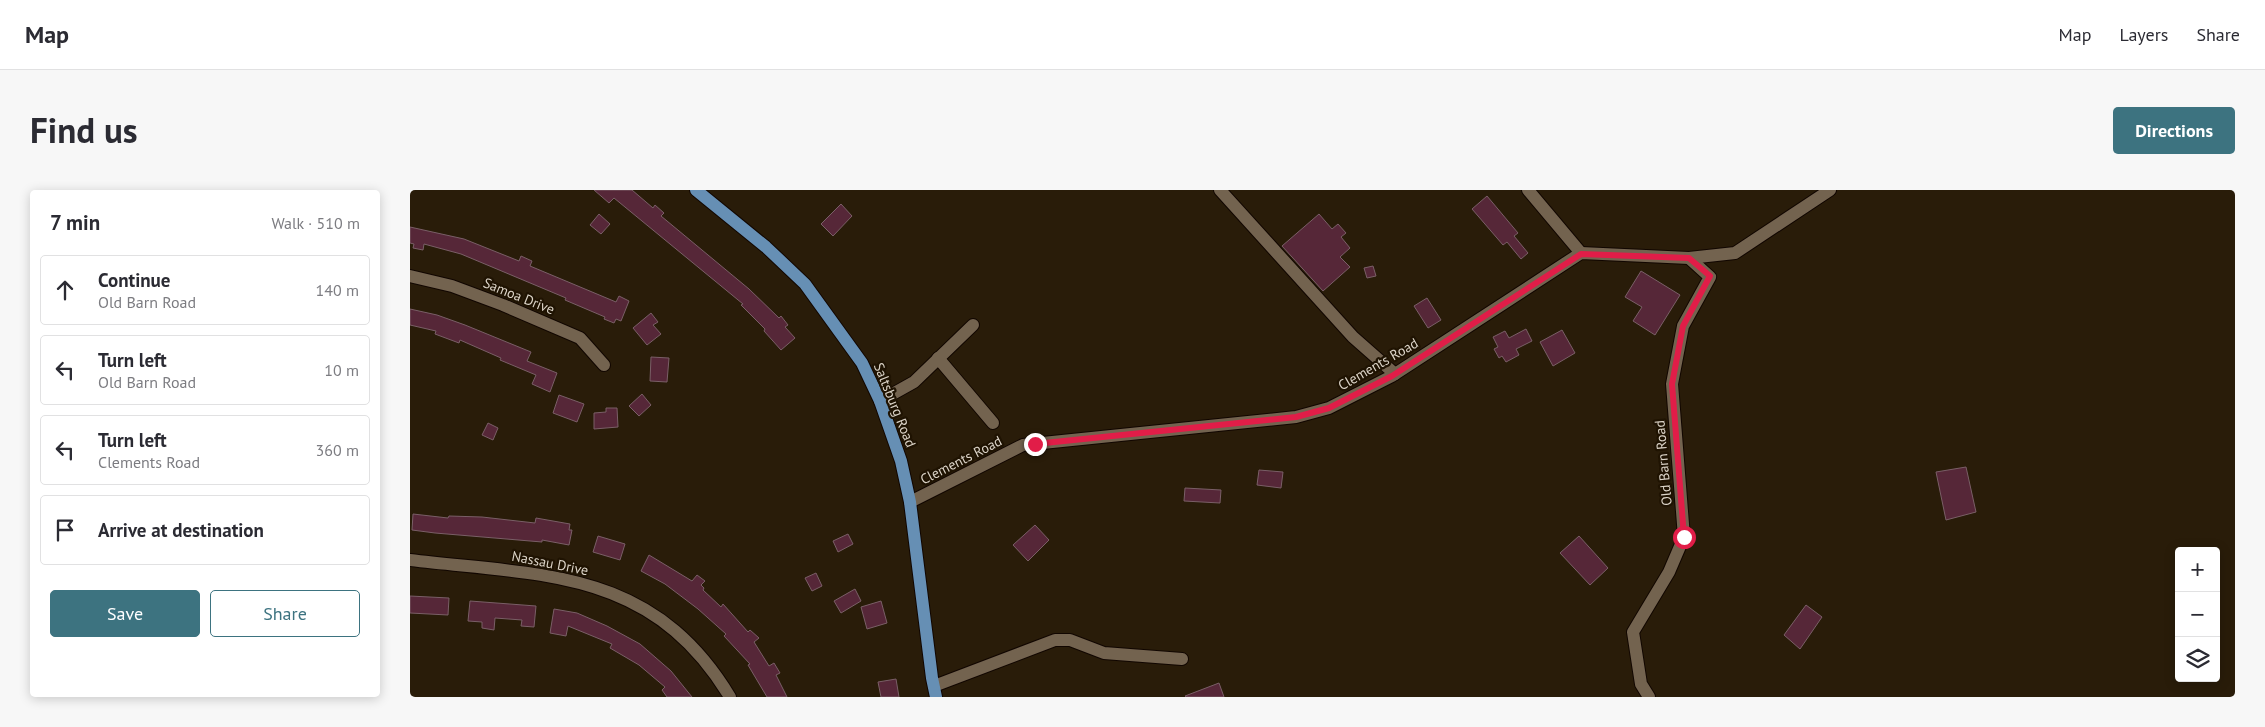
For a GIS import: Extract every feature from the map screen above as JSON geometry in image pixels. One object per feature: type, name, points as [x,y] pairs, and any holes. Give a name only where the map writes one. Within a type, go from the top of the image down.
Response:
[{"type":"main road","name":"Saltsburg Road","points":[[696,190],[766,247],[805,284],[862,363],[880,401],[901,461],[910,502],[935,692]]},
{"type":"street","points":[[1220,190],[1353,337],[1395,374]]},
{"type":"street","points":[[1528,190],[1581,254],[1689,258],[1735,253],[1830,190]]},
{"type":"street","name":"Clements Road","points":[[910,502],[1023,445],[1296,417],[1329,408],[1395,374],[1581,254]]},
{"type":"street","name":"Old Barn Road","points":[[1648,697],[1641,684],[1633,632],[1669,572],[1684,537],[1672,384],[1683,326],[1710,276],[1689,258]]},
{"type":"street","name":"Samoa Drive","points":[[410,276],[452,286],[503,305],[580,338],[604,365]]},
{"type":"street","points":[[880,401],[914,382],[972,325]]},
{"type":"street","points":[[938,358],[993,423]]},
{"type":"street","name":"Nassau Drive","points":[[410,560],[507,570],[578,581],[611,593],[645,608],[681,635],[717,674],[730,697]]},
{"type":"street","points":[[935,692],[1055,640],[1070,640],[1104,653],[1182,659]]},
{"type":"building","points":[[594,190],[632,190],[653,208],[655,205],[664,213],[661,216],[749,289],[779,318],[781,316],[788,325],[785,327],[795,338],[781,350],[764,331],[765,329],[741,305],[743,304],[614,198],[609,203]]},
{"type":"building","points":[[1487,196],[1518,233],[1514,236],[1528,253],[1521,259],[1507,242],[1503,245],[1472,209]]},
{"type":"building","points":[[841,204],[852,216],[833,236],[821,224]]},
{"type":"building","points":[[599,214],[610,224],[601,234],[590,225]]},
{"type":"building","points":[[1319,214],[1332,229],[1338,224],[1346,233],[1341,237],[1350,248],[1340,257],[1350,267],[1323,291],[1282,246]]},
{"type":"building","points":[[410,227],[464,239],[519,261],[521,256],[532,261],[530,266],[616,302],[619,296],[629,301],[621,321],[616,319],[614,323],[604,319],[605,317],[565,300],[566,298],[461,254],[424,244],[423,250],[413,248],[414,244],[410,243]]},
{"type":"building","points":[[1373,266],[1376,276],[1367,278],[1364,268]]},
{"type":"building","points":[[1641,271],[1680,295],[1655,335],[1633,321],[1642,307],[1625,297]]},
{"type":"building","points":[[1427,298],[1441,320],[1428,328],[1414,306]]},
{"type":"building","points":[[410,309],[437,315],[531,352],[527,361],[557,373],[550,392],[532,384],[536,375],[500,360],[501,358],[460,340],[459,343],[435,334],[436,331],[410,325]]},
{"type":"building","points":[[651,313],[658,322],[653,325],[661,334],[647,345],[633,328]]},
{"type":"building","points":[[1526,329],[1532,341],[1516,349],[1519,355],[1506,362],[1502,356],[1499,358],[1494,349],[1498,347],[1493,337],[1505,331],[1509,338]]},
{"type":"building","points":[[1562,330],[1575,353],[1553,366],[1540,342]]},
{"type":"building","points":[[651,357],[669,358],[667,382],[650,381]]},
{"type":"building","points":[[642,394],[651,405],[639,416],[629,406]]},
{"type":"building","points":[[559,395],[584,404],[577,422],[553,413]]},
{"type":"building","points":[[606,408],[617,408],[618,427],[594,429],[594,413],[606,412]]},
{"type":"building","points":[[488,423],[498,428],[493,440],[482,435]]},
{"type":"building","points":[[1966,467],[1976,512],[1946,520],[1936,472]]},
{"type":"building","points":[[1259,470],[1283,472],[1281,488],[1257,485]]},
{"type":"building","points":[[1185,488],[1221,490],[1220,503],[1184,501]]},
{"type":"building","points":[[413,514],[448,518],[449,516],[482,517],[535,523],[536,518],[570,524],[569,530],[572,530],[569,545],[542,540],[542,542],[435,533],[412,530]]},
{"type":"building","points":[[1035,525],[1049,540],[1028,561],[1013,545]]},
{"type":"building","points":[[848,534],[853,544],[838,552],[833,541]]},
{"type":"building","points":[[598,536],[625,544],[620,560],[593,552]]},
{"type":"building","points":[[1579,536],[1608,568],[1590,585],[1560,553]]},
{"type":"building","points":[[649,555],[692,581],[697,575],[705,581],[701,585],[704,588],[703,590],[721,607],[723,604],[748,632],[750,630],[759,638],[754,642],[769,666],[774,663],[780,673],[776,675],[787,697],[767,697],[748,665],[750,664],[724,636],[726,634],[698,609],[665,584],[641,571]]},
{"type":"building","points":[[816,573],[822,586],[812,591],[805,578]]},
{"type":"building","points":[[855,589],[861,601],[841,613],[834,601]]},
{"type":"building","points":[[410,596],[449,598],[448,615],[410,613]]},
{"type":"building","points":[[470,601],[536,606],[534,627],[521,626],[522,620],[495,618],[494,630],[482,628],[482,622],[468,621]]},
{"type":"building","points":[[881,601],[887,623],[867,629],[861,607]]},
{"type":"building","points":[[1806,605],[1822,617],[1800,649],[1784,635]]},
{"type":"building","points":[[554,609],[577,613],[607,626],[640,644],[671,671],[692,697],[667,697],[662,690],[665,687],[639,665],[610,648],[612,644],[568,626],[566,636],[550,633]]},
{"type":"building","points":[[896,679],[899,697],[881,697],[878,682]]},
{"type":"building","points":[[1219,683],[1224,697],[1185,696]]},
{"type":"route","points":[[1035,444],[1296,417],[1329,408],[1392,376],[1581,254],[1689,258],[1710,276],[1683,326],[1672,384],[1684,537]]}]
